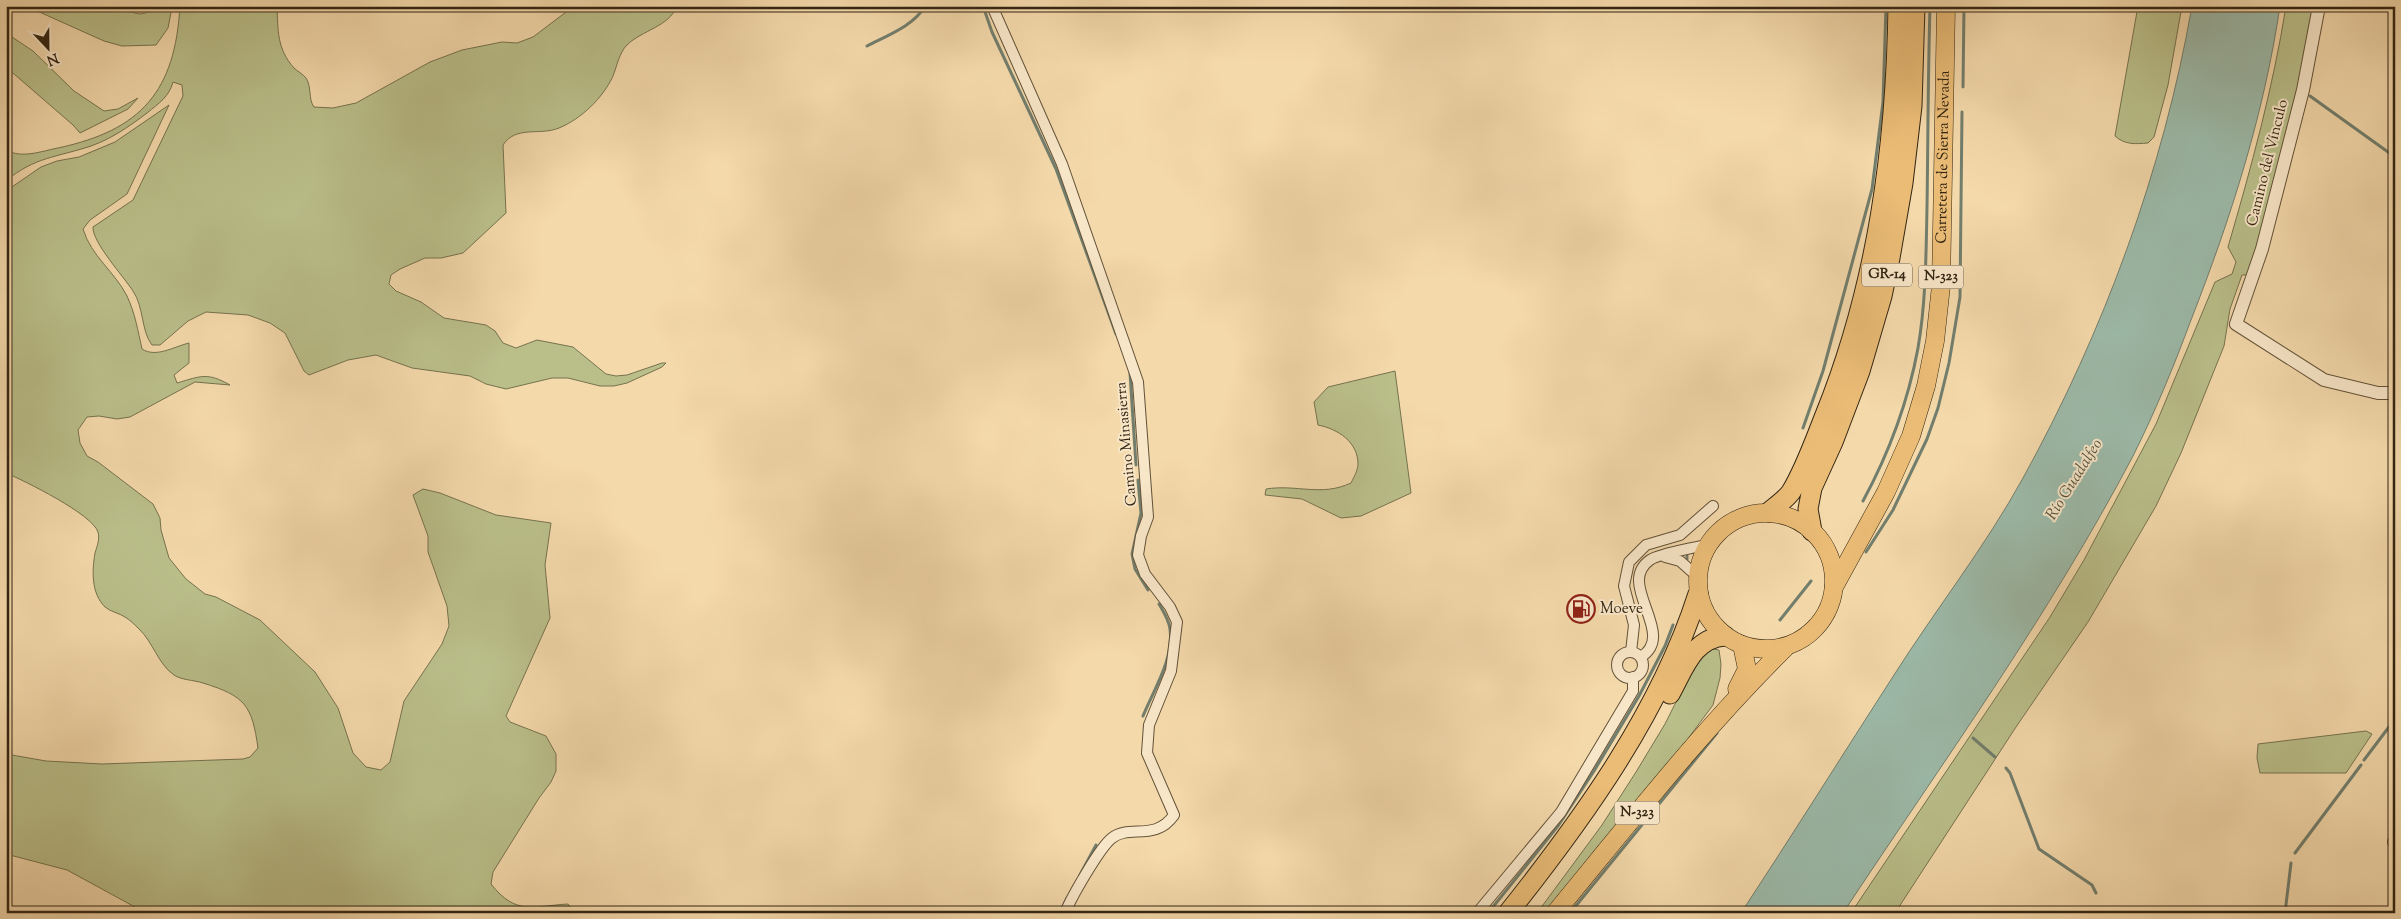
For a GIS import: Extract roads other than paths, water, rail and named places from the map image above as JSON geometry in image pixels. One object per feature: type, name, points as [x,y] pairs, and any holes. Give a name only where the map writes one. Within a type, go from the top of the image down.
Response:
[{"type":"highway","name":"GR-14","points":[[1769,512],[1790,493],[1813,446],[1834,392],[1865,294],[1881,220],[1888,169],[1894,112],[1898,6]]},
{"type":"highway","name":"GR-14","points":[[1812,531],[1808,509],[1812,488],[1833,442],[1860,372],[1882,296],[1890,258],[1903,183],[1912,106],[1915,6]]},
{"type":"highway","name":"Carretera de Sierra Nevada","points":[[1834,587],[1886,492],[1911,436],[1926,386],[1935,341],[1941,286],[1946,6]]},
{"type":"highway","points":[[1508,913],[1551,859],[1590,804],[1666,677],[1687,630],[1698,585],[1701,561],[1710,544],[1725,527],[1746,516],[1769,512],[1791,518],[1812,531],[1824,546],[1832,566],[1834,587],[1828,610],[1817,627],[1803,639],[1785,648],[1764,649],[1742,645],[1725,636],[1710,620],[1698,585]]},
{"type":"highway","name":"Carretera de Sierra Nevada","points":[[1824,546],[1834,548],[1848,546],[1863,532]]},
{"type":"highway","points":[[1524,913],[1543,890],[1607,800],[1695,649],[1710,639],[1725,636]]},
{"type":"highway","name":"N-323","points":[[1720,715],[1747,669],[1742,645]]},
{"type":"highway","name":"N-323","points":[[1555,913],[1720,715],[1785,648]]},
{"type":"street","name":"Camino Minasierra","points":[[992,6],[1062,164],[1138,382],[1143,472],[1148,517],[1141,536],[1138,555],[1145,574],[1170,608],[1177,622],[1171,671],[1148,725],[1147,753],[1174,816],[1169,823],[1148,832],[1129,833],[1112,837],[1065,913]]},
{"type":"street","name":"Camino del Vínculo","points":[[2319,6],[2303,90],[2262,249],[2236,324],[2324,380],[2378,393],[2395,393]]},
{"type":"street","points":[[1631,652],[1634,625],[1624,586],[1629,562],[1646,545],[1680,535],[1713,506]]},
{"type":"street","points":[[1640,657],[1645,654],[1652,642],[1649,613],[1638,583],[1640,572],[1652,559],[1710,544]]},
{"type":"street","points":[[1661,556],[1680,561],[1698,585]]},
{"type":"street","points":[[1631,652],[1640,657],[1642,670],[1633,677],[1622,675],[1617,665],[1623,654],[1631,652]]},
{"type":"street","points":[[1477,913],[1561,812],[1633,691],[1633,677]]},
{"type":"water","name":"Río Guadalfeo","points":[[2192,6],[2280,6],[2265,86],[2233,204],[2206,282],[2178,354],[2157,406],[2133,456],[2066,574],[1994,688],[1843,913],[1741,913],[1910,650],[1993,529],[2023,478],[2052,422],[2080,365],[2127,249],[2165,129],[2180,68]]},
{"type":"waterway","points":[[867,46],[907,25],[925,6]]},
{"type":"waterway","points":[[983,6],[992,32],[1056,169],[1116,334]]},
{"type":"waterway","points":[[1803,428],[1823,371],[1872,189],[1883,102],[1886,6]]},
{"type":"waterway","points":[[1863,501],[1889,446],[1903,407],[1914,368],[1921,331],[1926,260],[1930,6]]},
{"type":"waterway","points":[[1963,87],[1964,6]]},
{"type":"waterway","points":[[2310,96],[2395,157]]},
{"type":"waterway","points":[[1866,552],[1893,510],[1927,439],[1938,408],[1949,363],[1960,297],[1962,112]]},
{"type":"waterway","points":[[1130,373],[1136,465]]},
{"type":"waterway","points":[[1138,480],[1141,513],[1132,554],[1135,569],[1148,590]]},
{"type":"waterway","points":[[1780,620],[1811,581]]},
{"type":"waterway","points":[[1143,716],[1162,674],[1169,651],[1169,626],[1159,604]]},
{"type":"waterway","points":[[1488,913],[1558,826],[1594,771],[1639,696],[1665,646],[1673,625]]},
{"type":"waterway","points":[[2364,760],[2395,719]]},
{"type":"waterway","points":[[1570,913],[1717,733]]},
{"type":"waterway","points":[[1973,738],[1995,757]]},
{"type":"waterway","points":[[2295,853],[2361,765]]},
{"type":"waterway","points":[[2006,768],[2010,773],[2039,849],[2092,885],[2096,893]]},
{"type":"waterway","points":[[1080,875],[1096,845]]},
{"type":"waterway","points":[[2285,913],[2291,863]]},
{"type":"waterway","points":[[1060,913],[1067,898]]},
{"type":"waterway","points":[[2102,908],[2104,913]]},
{"type":"place","name":"Moeve","points":[[1581,609]]}]
